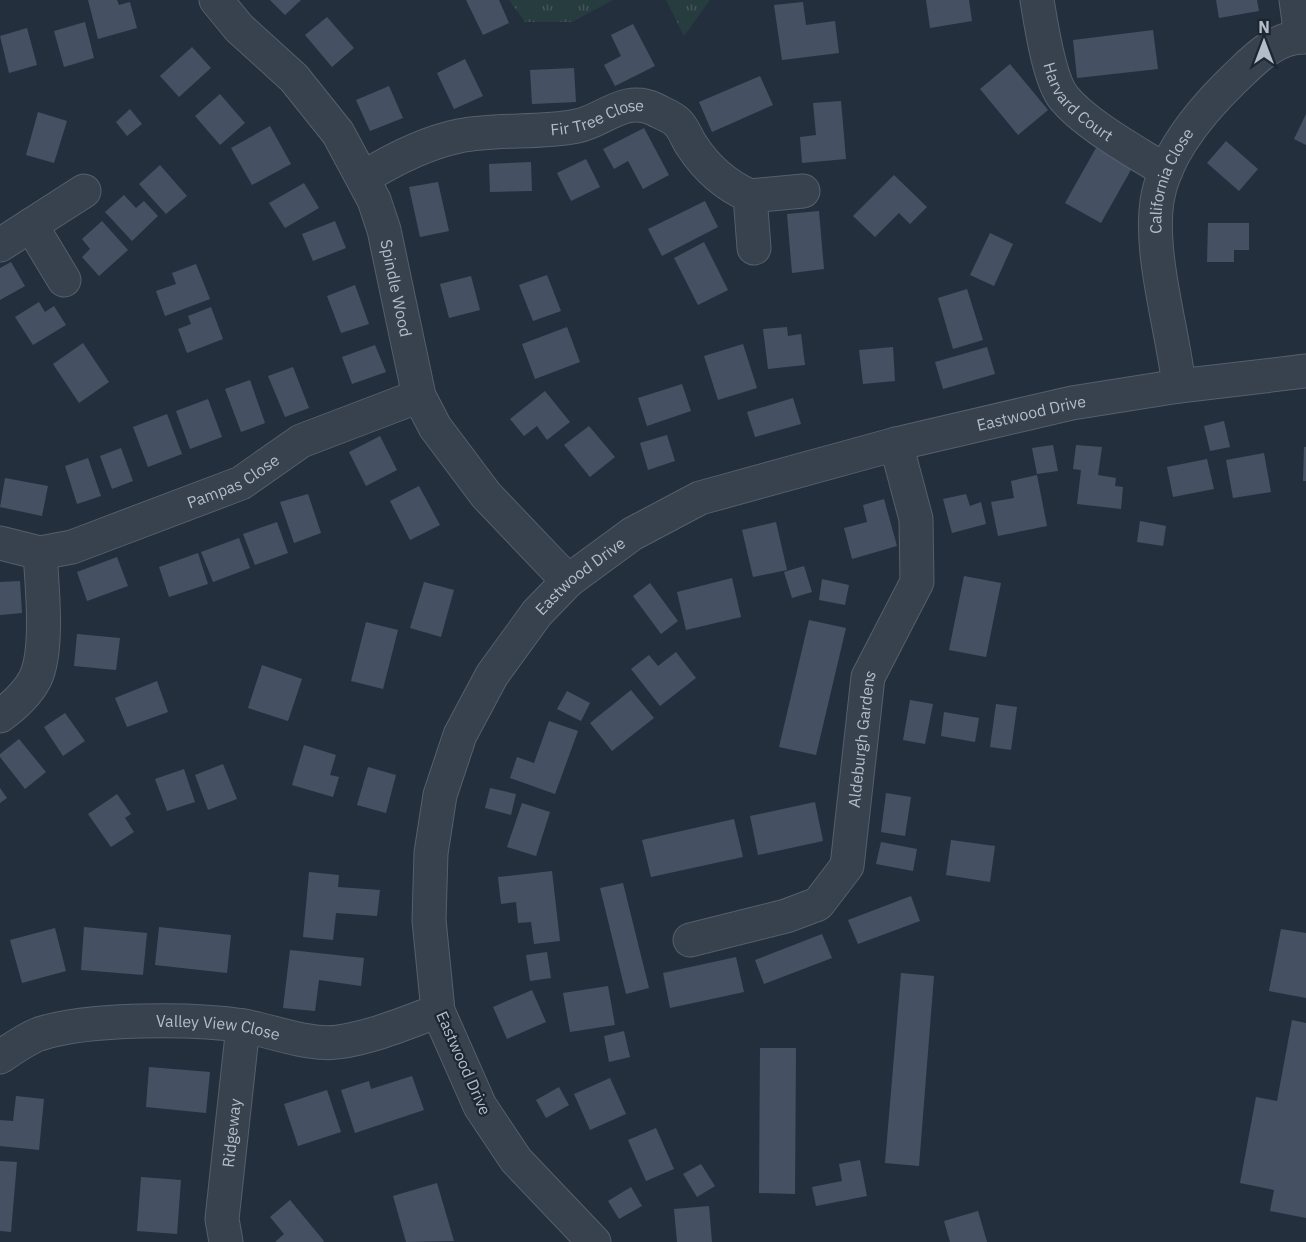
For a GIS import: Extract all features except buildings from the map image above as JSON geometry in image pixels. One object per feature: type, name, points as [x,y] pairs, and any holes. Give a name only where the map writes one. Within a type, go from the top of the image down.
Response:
[{"type":"street","name":"Spindle Wood","points":[[216,0],[239,28],[294,78],[316,102],[338,133],[363,178],[384,231],[419,396],[435,427],[486,495],[568,581]]},
{"type":"street","name":"Harvard Court","points":[[1037,0],[1042,33],[1063,97],[1083,116],[1166,171]]},
{"type":"street","points":[[1296,0],[1303,37]]},
{"type":"street","name":"California Close","points":[[1179,386],[1158,243],[1157,201],[1166,171],[1191,127],[1224,88],[1269,47],[1303,37]]},
{"type":"street","name":"Fir Tree Close","points":[[363,178],[413,152],[459,136],[558,129],[580,125],[620,106],[651,108],[678,122],[692,146],[714,174],[730,187],[750,196]]},
{"type":"street","points":[[754,248],[750,196],[803,191]]},
{"type":"street","points":[[0,245],[84,192]]},
{"type":"street","points":[[32,225],[64,280]]},
{"type":"street","name":"Eastwood Drive","points":[[594,1242],[516,1160],[480,1106],[438,1011],[429,920],[431,853],[440,795],[460,735],[492,675],[537,613],[568,581],[632,534],[699,498],[896,444],[1082,401],[1179,386],[1306,371]]},
{"type":"street","name":"Pampas Close","points":[[0,543],[40,553],[72,547],[242,483],[301,441],[419,396]]},
{"type":"street","name":"Aldeburgh Gardens","points":[[690,940],[786,916],[818,904],[848,866],[868,677],[917,582],[916,519],[896,444]]},
{"type":"street","points":[[0,716],[18,703],[36,678],[43,642],[40,553]]},
{"type":"street","name":"Valley View Close","points":[[0,1057],[39,1034],[103,1023],[176,1022],[243,1026],[286,1036],[336,1042],[386,1031],[438,1011]]},
{"type":"street","name":"Ridgeway","points":[[226,1242],[222,1219],[243,1026]]},
{"type":"green space","points":[[509,0],[613,0],[572,22],[525,22]]},
{"type":"green space","points":[[666,0],[710,0],[684,36]]}]
